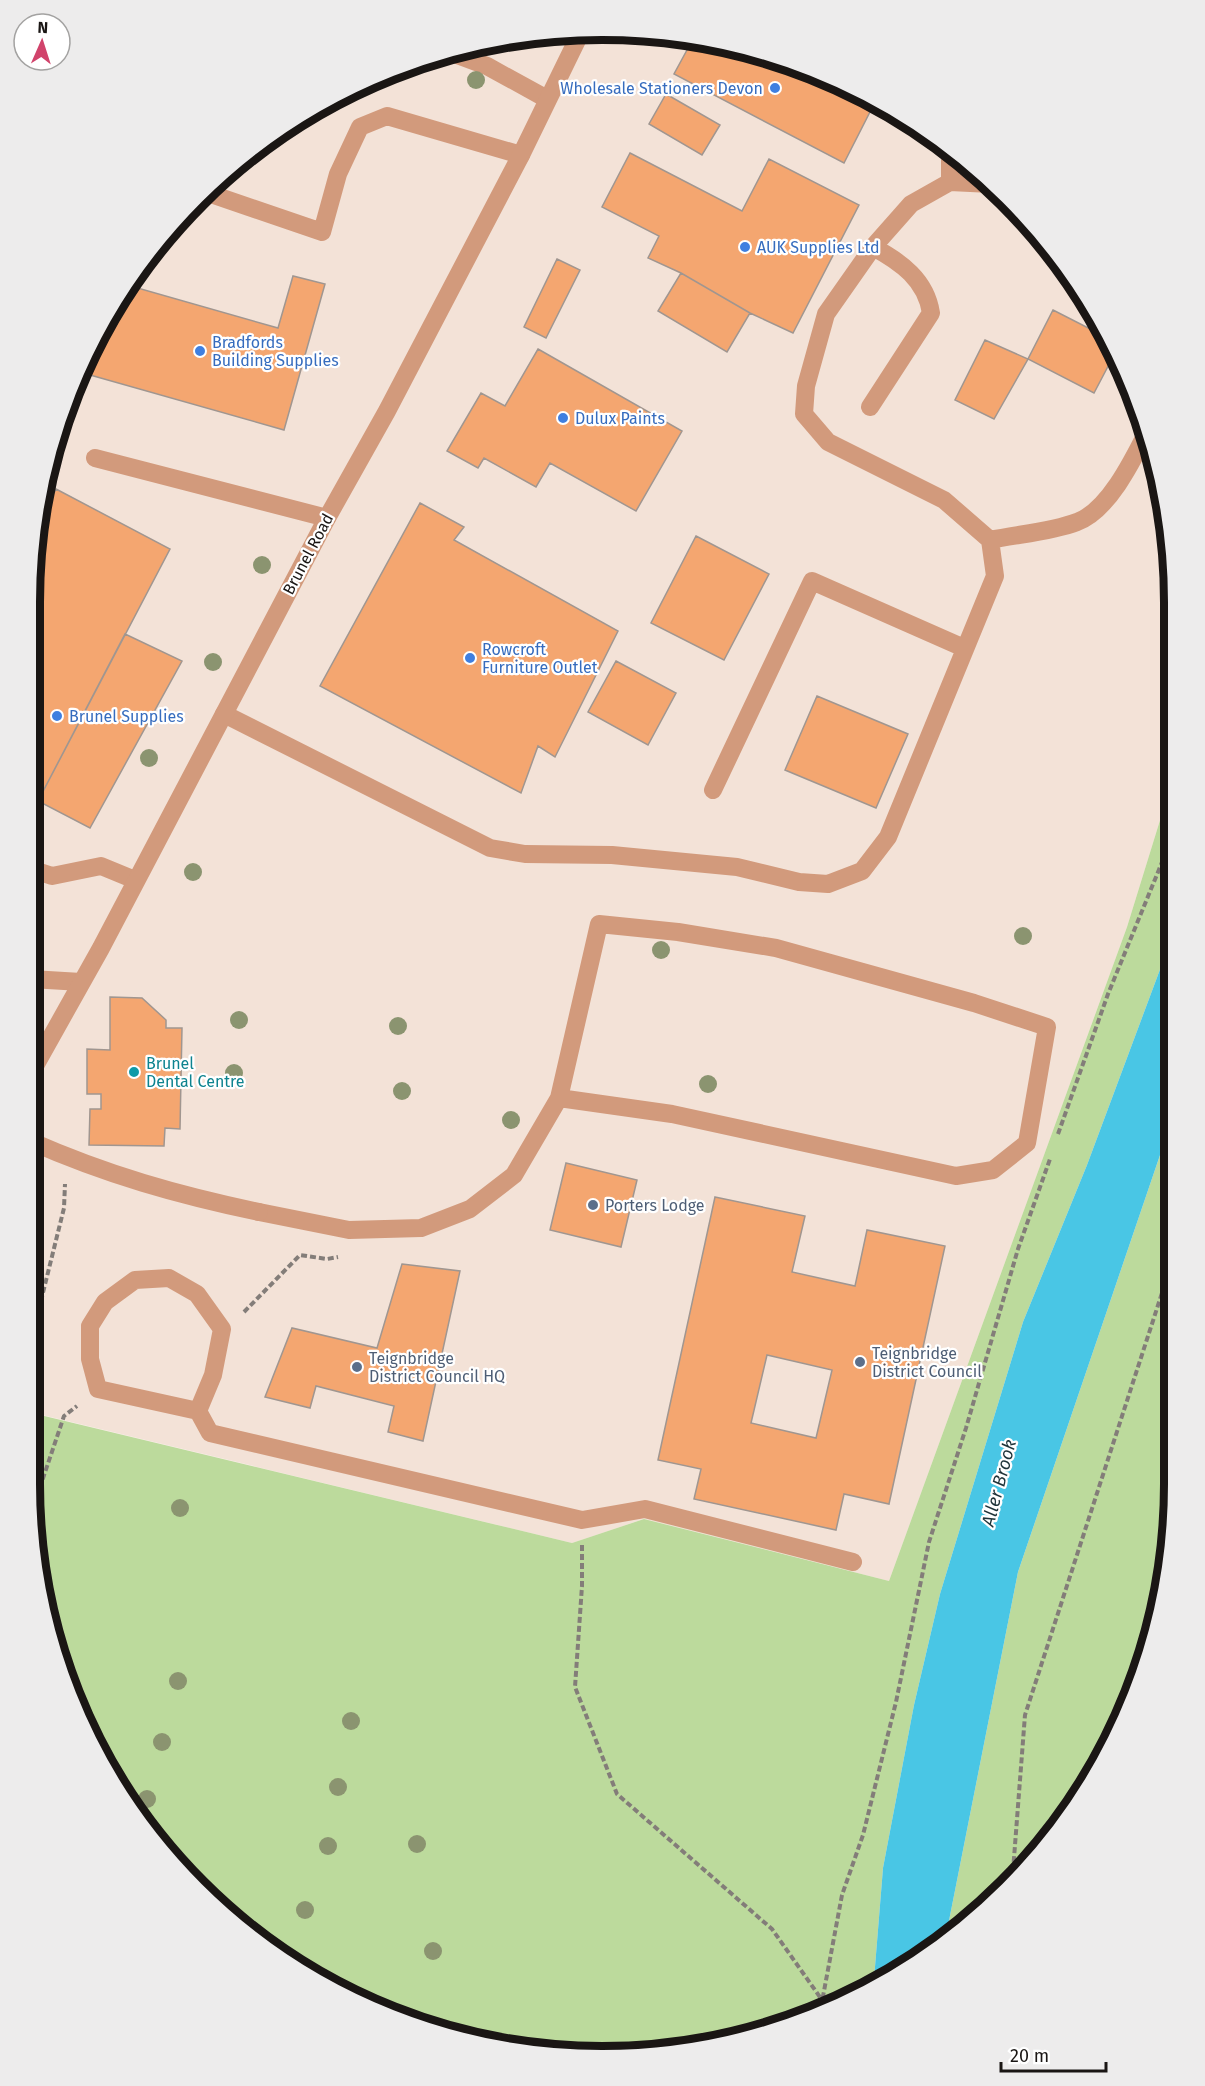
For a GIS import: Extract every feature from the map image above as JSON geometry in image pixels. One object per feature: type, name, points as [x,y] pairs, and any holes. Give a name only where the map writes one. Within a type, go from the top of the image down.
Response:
[{"type":"street","name":"Brunel Road","points":[[40,1057],[521,155],[576,41]]},
{"type":"street","points":[[465,58],[487,66],[548,99]]},
{"type":"street","points":[[215,196],[322,232],[338,174],[360,127],[387,116],[521,155]]},
{"type":"street","points":[[950,161],[950,182]]},
{"type":"street","points":[[224,714],[490,848],[525,854],[612,855],[737,867],[799,882],[828,884],[862,871],[888,837],[912,784],[964,648],[995,576],[990,540],[944,500],[828,442],[804,414],[806,386],[826,314],[873,247],[911,204],[950,182],[977,183]]},
{"type":"street","points":[[870,407],[931,313],[928,296],[919,280],[894,259],[873,247]]},
{"type":"street","points":[[990,540],[1079,522],[1107,499],[1127,471],[1141,443]]},
{"type":"street","points":[[95,458],[327,518]]},
{"type":"street","points":[[713,790],[812,581],[964,648]]},
{"type":"street","points":[[40,871],[52,876],[101,866],[135,880]]},
{"type":"street","points":[[40,1145],[176,1194],[349,1230],[421,1228],[470,1209],[514,1175],[560,1098],[599,924],[678,932],[776,948],[974,1003],[1047,1027],[1027,1143],[993,1170],[956,1176],[672,1114],[560,1098]]},
{"type":"street","points":[[40,980],[81,982]]},
{"type":"street","points":[[198,1411],[213,1375],[222,1329],[197,1294],[170,1278],[135,1280],[105,1302],[90,1326],[90,1359],[99,1389],[198,1411],[210,1433],[582,1520],[645,1509],[853,1562]]},
{"type":"path","points":[[1056,1141],[1108,994],[1164,857]]},
{"type":"path","points":[[823,2001],[842,1895],[863,1835],[896,1702],[929,1542],[969,1417],[1018,1249],[1053,1152]]},
{"type":"path","points":[[40,1305],[64,1208],[65,1156]]},
{"type":"path","points":[[222,1329],[256,1302],[300,1255],[327,1258],[347,1256]]},
{"type":"path","points":[[1013,1867],[1026,1715],[1164,1288]]},
{"type":"path","points":[[40,1487],[64,1416],[99,1389]]},
{"type":"path","points":[[582,1520],[582,1586],[575,1687],[616,1794],[772,1929],[823,2001]]},
{"type":"shaded area","points":[[602,40],[676,45],[712,51],[783,70],[851,98],[915,135],[973,180],[1025,232],[1070,290],[1107,354],[1122,387],[1135,422],[1154,493],[1163,566],[1164,807],[1127,927],[889,1581],[644,1519],[572,1543],[40,1414],[40,602],[45,529],[51,493],[70,422],[83,387],[98,354],[135,290],[180,232],[205,205],[232,180],[290,135],[354,98],[387,83],[422,70],[493,51],[529,45]]},
{"type":"green space","points":[[1164,807],[1164,959],[1087,1165],[1023,1322],[940,1594],[914,1705],[883,1868],[874,1975],[818,2003],[783,2016],[712,2035],[676,2041],[602,2046],[529,2041],[493,2035],[422,2016],[354,1988],[290,1951],[232,1906],[205,1881],[180,1854],[135,1796],[98,1732],[70,1664],[51,1593],[45,1557],[40,1484],[40,1415],[572,1543],[644,1519],[889,1581],[1127,927]]},
{"type":"green space","points":[[1164,1143],[1163,1520],[1160,1557],[1145,1629],[1122,1699],[1107,1732],[1070,1796],[1025,1854],[1000,1881],[948,1927],[1018,1572]]},
{"type":"water","name":"Aller Brook","points":[[1164,959],[1164,1143],[1018,1572],[948,1927],[915,1951],[874,1975],[883,1868],[914,1705],[940,1594],[1023,1322],[1087,1165]]},
{"type":"building","name":"Wholesale Stationers Devon","points":[[689,47],[712,51],[783,70],[818,83],[871,109],[844,163],[674,74]]},
{"type":"building","points":[[666,94],[720,125],[702,155],[649,124]]},
{"type":"building","name":"AUK Supplies Ltd","points":[[630,153],[742,211],[769,159],[859,205],[793,333],[750,313],[681,273],[648,258],[659,236],[602,207]]},
{"type":"building","points":[[557,259],[580,270],[546,338],[524,327]]},
{"type":"building","points":[[681,273],[750,313],[727,352],[658,311]]},
{"type":"building","name":"Bradfords Building Supplies","points":[[293,276],[325,284],[284,430],[89,375],[116,321],[137,288],[278,328]]},
{"type":"building","points":[[1053,310],[1094,331],[1110,362],[1094,393],[1028,359]]},
{"type":"building","points":[[985,340],[1028,359],[994,419],[955,400]]},
{"type":"building","name":"Dulux Paints","points":[[538,349],[682,431],[636,511],[550,463],[536,487],[484,458],[478,468],[447,451],[481,393],[505,406]]},
{"type":"building","name":"Brunel Supplies","points":[[56,489],[170,549],[40,797],[40,602],[45,529],[50,501]]},
{"type":"building","name":"Rowcroft Furniture Outlet","points":[[420,503],[464,527],[454,540],[618,631],[555,757],[538,746],[521,793],[320,686]]},
{"type":"building","points":[[696,536],[769,574],[724,660],[651,623]]},
{"type":"building","points":[[125,634],[182,661],[90,828],[40,802],[40,797]]},
{"type":"building","points":[[616,661],[676,693],[648,745],[588,712]]},
{"type":"building","points":[[817,696],[908,734],[876,808],[785,770]]},
{"type":"building","name":"Brunel Dental Centre","points":[[110,997],[142,998],[166,1020],[166,1028],[182,1028],[180,1129],[165,1128],[164,1146],[89,1145],[90,1109],[101,1109],[101,1094],[87,1094],[87,1049],[110,1050]]},
{"type":"building","name":"Porters Lodge","points":[[566,1163],[637,1180],[621,1247],[550,1230]]},
{"type":"building","name":"Teignbridge District Council","points":[[715,1197],[805,1216],[792,1272],[855,1286],[867,1230],[945,1246],[889,1504],[844,1494],[836,1530],[694,1499],[701,1469],[658,1460]],"holes":[[[767,1355],[832,1370],[816,1438],[751,1423]]]},
{"type":"building","name":"Teignbridge District Council HQ","points":[[402,1264],[460,1271],[423,1441],[388,1432],[394,1406],[316,1386],[310,1408],[265,1397],[292,1328],[377,1348]]},
{"type":"place","name":"Wholesale Stationers Devon","points":[[775,88]]},
{"type":"place","name":"AUK Supplies Ltd","points":[[745,247]]},
{"type":"place","name":"Bradfords Building Supplies","points":[[200,351]]},
{"type":"place","name":"Dulux Paints","points":[[563,418]]},
{"type":"place","name":"Rowcroft Furniture Outlet","points":[[470,658]]},
{"type":"place","name":"Brunel Supplies","points":[[57,716]]},
{"type":"place","name":"Brunel Dental Centre","points":[[134,1072]]},
{"type":"place","name":"Porters Lodge","points":[[593,1205]]},
{"type":"place","name":"Teignbridge District Council","points":[[860,1362]]},
{"type":"place","name":"Teignbridge District Council HQ","points":[[357,1367]]}]
